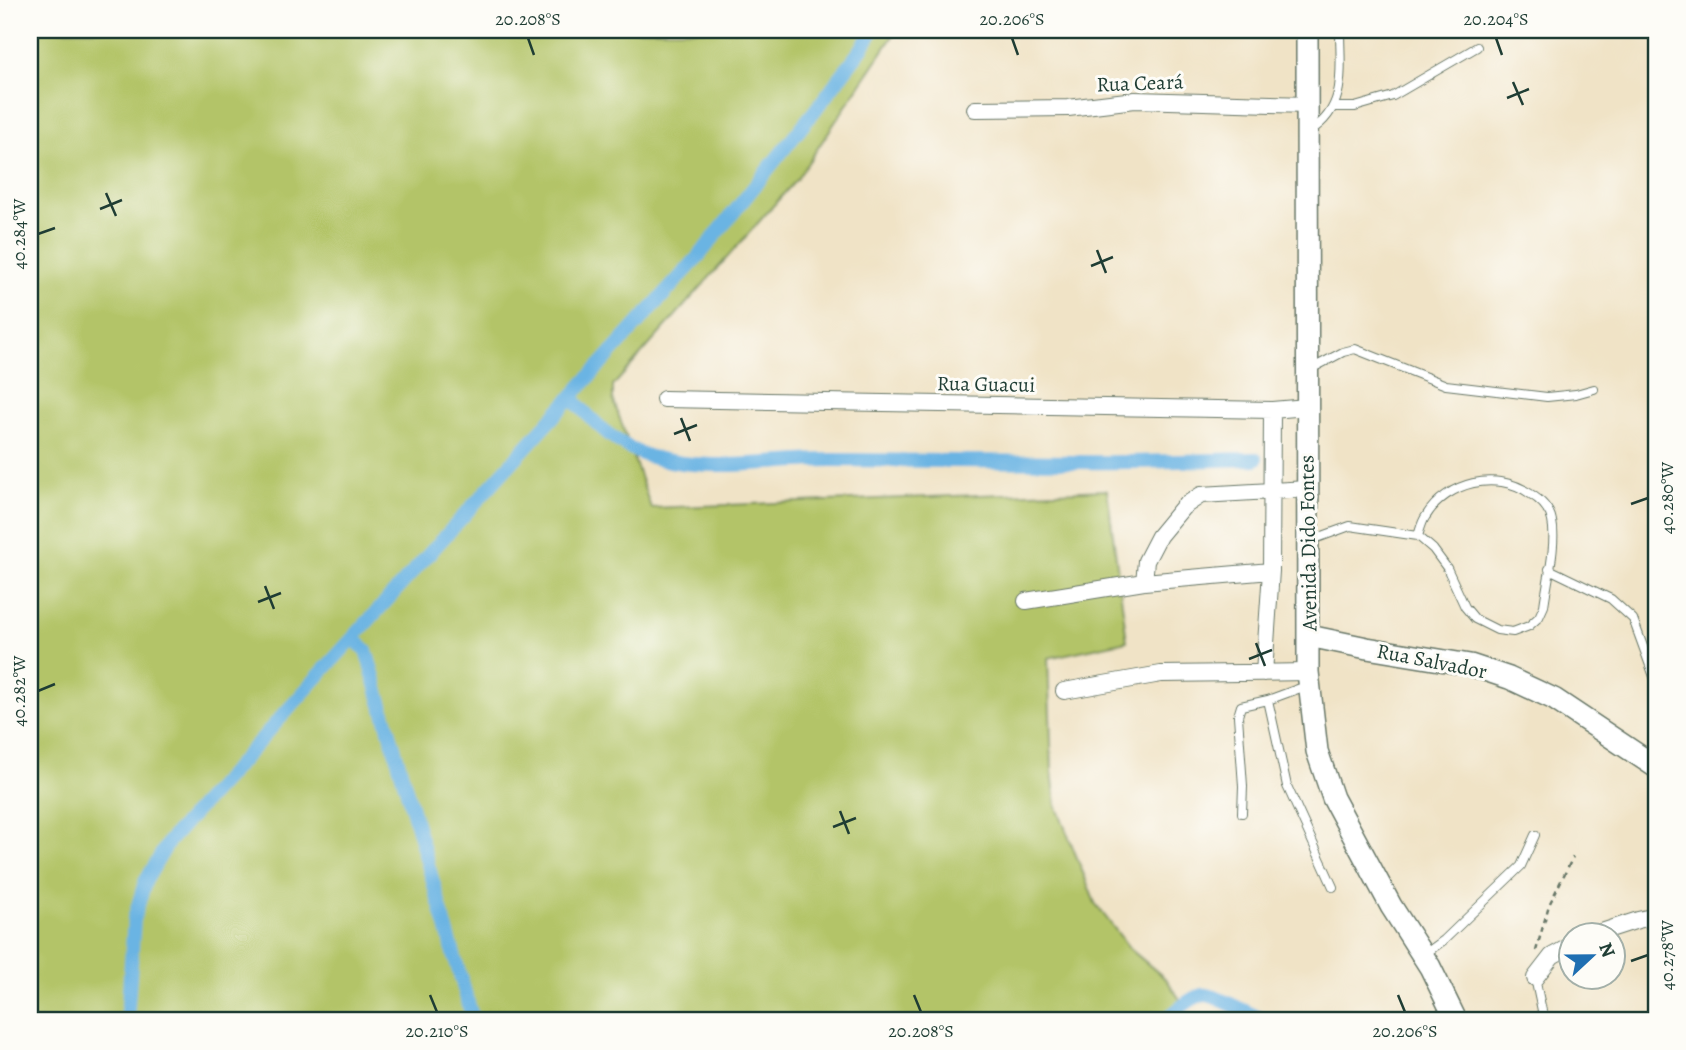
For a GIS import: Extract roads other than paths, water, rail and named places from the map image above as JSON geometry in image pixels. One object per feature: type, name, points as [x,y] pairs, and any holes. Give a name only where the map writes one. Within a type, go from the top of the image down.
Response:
[{"type":"street","name":"Avenida Dido Fontes","points":[[1307,30],[1309,678],[1317,751],[1333,797],[1456,1020]]},
{"type":"street","name":"Rua Ceará","points":[[975,109],[1068,108],[1135,100],[1307,105]]},
{"type":"street","name":"Rua Guacui","points":[[664,399],[1272,410],[1307,407]]},
{"type":"street","points":[[1264,673],[1271,571],[1272,410]]},
{"type":"street","points":[[1144,582],[1146,561],[1159,536],[1183,507],[1201,495],[1308,489]]},
{"type":"street","points":[[1026,601],[1144,582],[1271,571]]},
{"type":"street","name":"Rua Salvador","points":[[1310,636],[1470,665],[1509,678],[1554,699],[1656,767]]},
{"type":"street","points":[[1064,691],[1161,674],[1264,673],[1309,678]]},
{"type":"street","points":[[1626,924],[1656,916]]},
{"type":"street","points":[[1535,978],[1556,954]]},
{"type":"lane","points":[[1307,133],[1330,115],[1333,107],[1340,82],[1340,30]]},
{"type":"lane","points":[[1333,107],[1355,107],[1393,96],[1477,47]]},
{"type":"lane","points":[[1307,371],[1343,352],[1355,349],[1446,385],[1547,397],[1594,389]]},
{"type":"lane","points":[[1308,541],[1350,526],[1418,536],[1433,549],[1447,568],[1465,607],[1475,619],[1497,631],[1513,632],[1529,626],[1539,617],[1544,606],[1554,534],[1552,519],[1546,508],[1524,489],[1505,482],[1479,481],[1463,486],[1447,494],[1425,516],[1418,536]]},
{"type":"lane","points":[[1549,569],[1611,599],[1633,620],[1656,682]]},
{"type":"lane","points":[[1242,813],[1243,786],[1238,716],[1241,706],[1268,700],[1309,678]]},
{"type":"lane","points":[[1268,700],[1287,786],[1333,887]]},
{"type":"lane","points":[[1423,956],[1444,940],[1521,866],[1535,835]]},
{"type":"lane","points":[[1535,978],[1544,1020]]},
{"type":"waterway","points":[[127,1020],[134,919],[145,882],[169,841],[699,256],[820,104],[873,30]]},
{"type":"waterway","points":[[572,398],[617,441],[639,453],[673,462],[695,464],[831,460],[1098,462],[1256,459]]},
{"type":"waterway","points":[[354,639],[366,650],[473,1020]]},
{"type":"waterway","points":[[1165,1020],[1187,1002],[1202,995],[1214,997],[1265,1020]]}]
